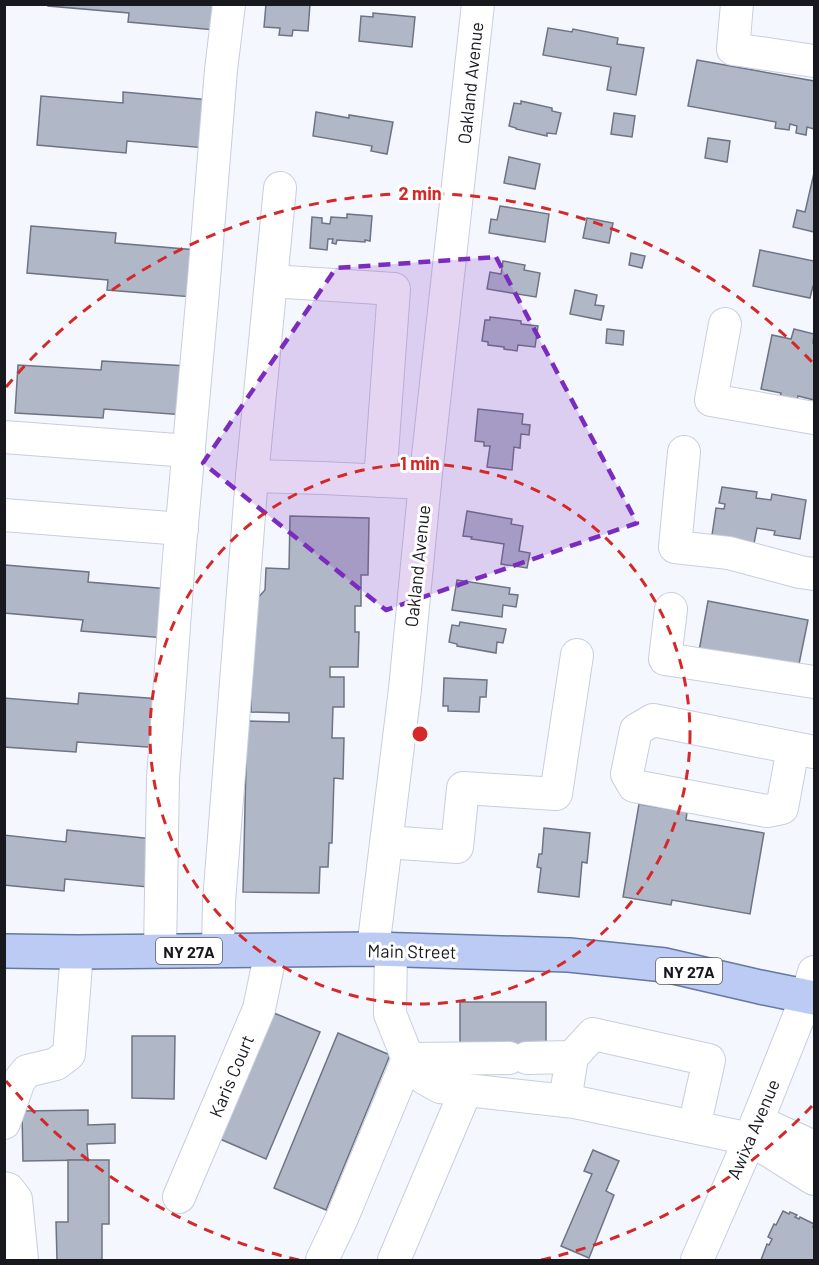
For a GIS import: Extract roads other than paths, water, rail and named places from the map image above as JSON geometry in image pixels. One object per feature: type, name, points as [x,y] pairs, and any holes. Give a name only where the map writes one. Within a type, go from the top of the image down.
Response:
[{"type":"main road","name":"Main Street","points":[[4,951],[382,949],[569,956],[655,964],[812,989]]},
{"type":"street","points":[[160,951],[163,778],[221,69],[229,4]]},
{"type":"street","name":"Oakland Avenue","points":[[408,1059],[390,1014],[382,949],[387,840],[478,4]]},
{"type":"street","points":[[737,4],[733,49],[814,62]]},
{"type":"street","points":[[218,951],[219,902],[252,476],[280,188]]},
{"type":"street","points":[[271,281],[394,289],[380,481]]},
{"type":"street","points":[[725,324],[711,400],[814,418]]},
{"type":"street","points":[[4,437],[189,452]]},
{"type":"street","points":[[684,452],[675,547],[729,553],[814,574]]},
{"type":"street","points":[[252,476],[425,483]]},
{"type":"street","points":[[4,515],[182,529]]},
{"type":"street","points":[[671,609],[665,659],[814,682]]},
{"type":"street","points":[[387,840],[457,847],[463,788],[556,794],[577,655]]},
{"type":"street","points":[[652,720],[804,750],[782,808],[767,811],[634,786],[627,774],[636,730],[652,720]]},
{"type":"street","name":"Karis Court","points":[[179,1197],[259,1008],[271,951]]},
{"type":"street","points":[[4,1123],[19,1082],[27,1071],[56,1064],[69,1054],[77,952]]},
{"type":"street","name":"Awixa Avenue","points":[[697,1260],[812,989]]},
{"type":"street","points":[[565,1101],[572,1057],[593,1034],[709,1060],[694,1127]]},
{"type":"street","points":[[408,1059],[572,1057]]},
{"type":"street","points":[[408,1059],[424,1078],[440,1087],[565,1101],[694,1127],[753,1130],[814,1147]]},
{"type":"street","points":[[322,1260],[342,1218],[408,1059]]},
{"type":"street","points":[[394,1260],[466,1090]]},
{"type":"street","points":[[753,1130],[814,1179]]},
{"type":"street","points":[[4,1188],[8,1189],[16,1199],[22,1260]]}]
